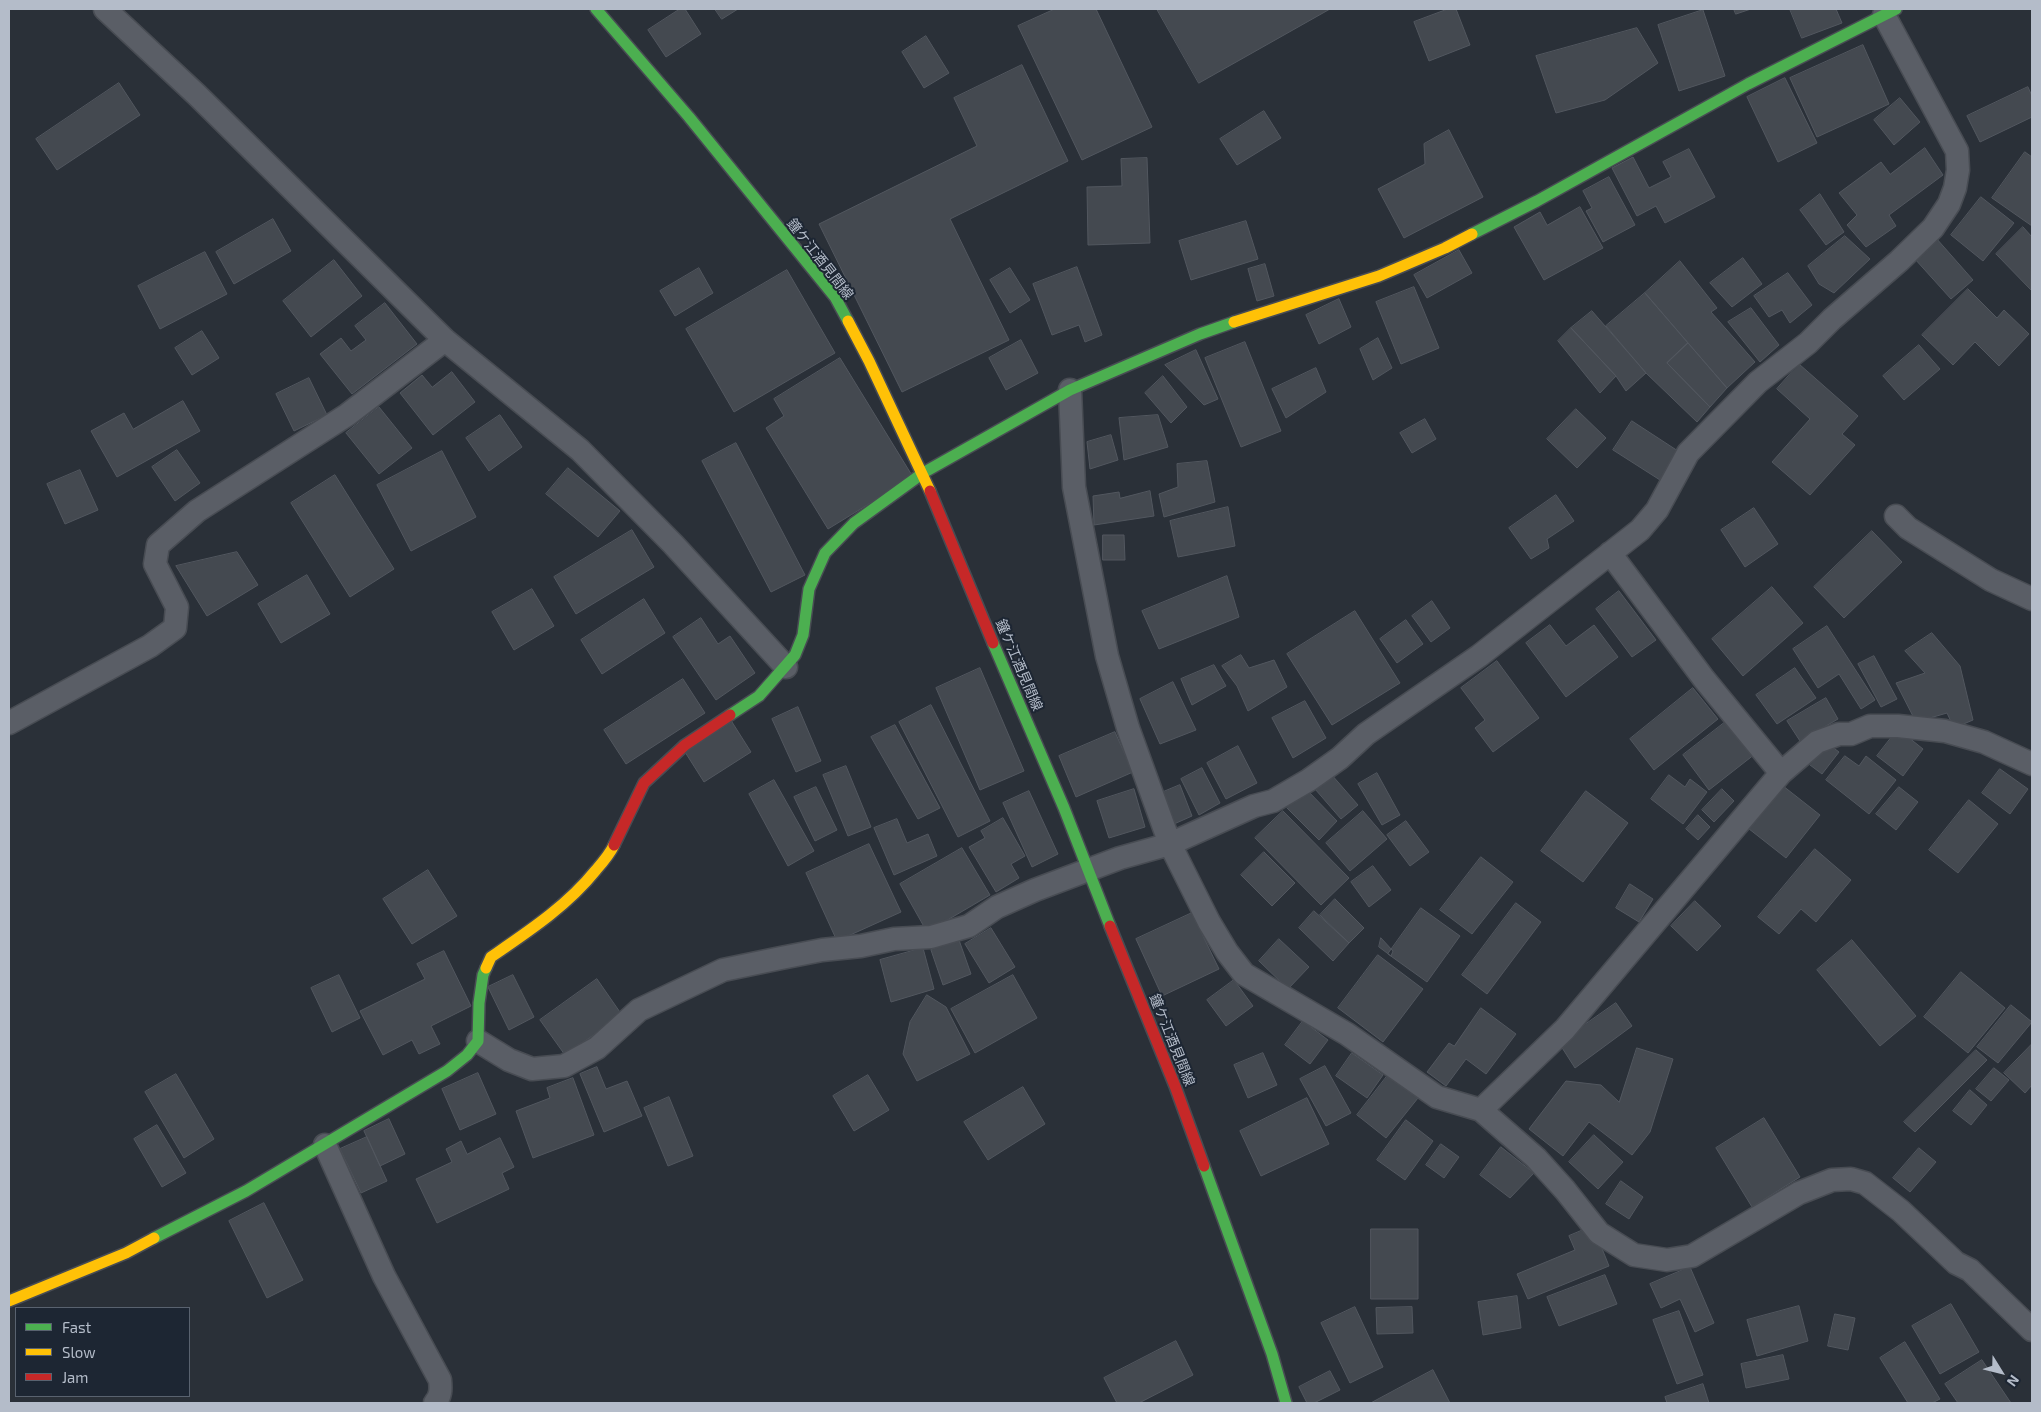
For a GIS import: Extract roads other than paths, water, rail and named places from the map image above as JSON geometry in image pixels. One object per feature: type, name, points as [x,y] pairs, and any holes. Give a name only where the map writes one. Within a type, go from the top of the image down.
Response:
[{"type":"street","points":[[106,9],[197,95],[445,340],[580,450],[673,544],[786,667]]},
{"type":"street","name":"鐘ケ江酒見間線","points":[[596,9],[689,117],[835,297],[869,361],[923,474],[1064,808],[1087,870],[1175,1086],[1272,1354],[1286,1403]]},
{"type":"street","points":[[9,1301],[126,1253],[246,1191],[447,1071],[467,1055],[478,1041],[480,993],[483,975],[491,957],[551,915],[583,886],[611,852],[644,783],[685,745],[759,696],[786,667],[796,655],[803,635],[810,590],[825,553],[854,523],[923,474],[1070,390],[1200,334],[1287,304],[1379,276],[1444,248],[1537,201],[1748,84],[1890,12],[1957,151],[1958,170],[1955,188],[1949,204],[1933,228],[1808,343],[1758,382],[1688,453],[1657,510],[1640,530],[1479,656],[1366,734],[1340,758],[1309,780],[1273,801],[1254,806],[1170,844],[1087,870],[997,907],[970,926],[931,937],[894,939],[861,946],[822,950],[724,970],[639,1010],[597,1048],[564,1066],[532,1069],[509,1060],[478,1041]]},
{"type":"street","points":[[9,723],[150,646],[175,628],[177,607],[155,564],[158,545],[197,511],[347,415],[445,340]]},
{"type":"street","points":[[1070,390],[1074,487],[1107,656],[1128,728],[1170,844],[1209,922],[1227,952],[1244,974],[1347,1034],[1437,1097],[1481,1110],[1536,1158],[1566,1190],[1599,1233],[1634,1255],[1667,1260],[1692,1256],[1799,1192],[1832,1180],[1851,1179],[1865,1183],[1901,1211],[1956,1263],[1970,1270],[2032,1330]]},
{"type":"street","points":[[1896,516],[1908,528],[1982,575],[2032,599]]},
{"type":"street","points":[[1610,553],[1704,679],[1781,773]]},
{"type":"street","points":[[1481,1110],[1565,1029],[1781,773],[1817,742],[1839,734],[1851,734],[1870,726],[1945,730],[1984,742],[2032,764]]},
{"type":"street","points":[[325,1145],[384,1276],[440,1380],[439,1398],[435,1403]]}]
